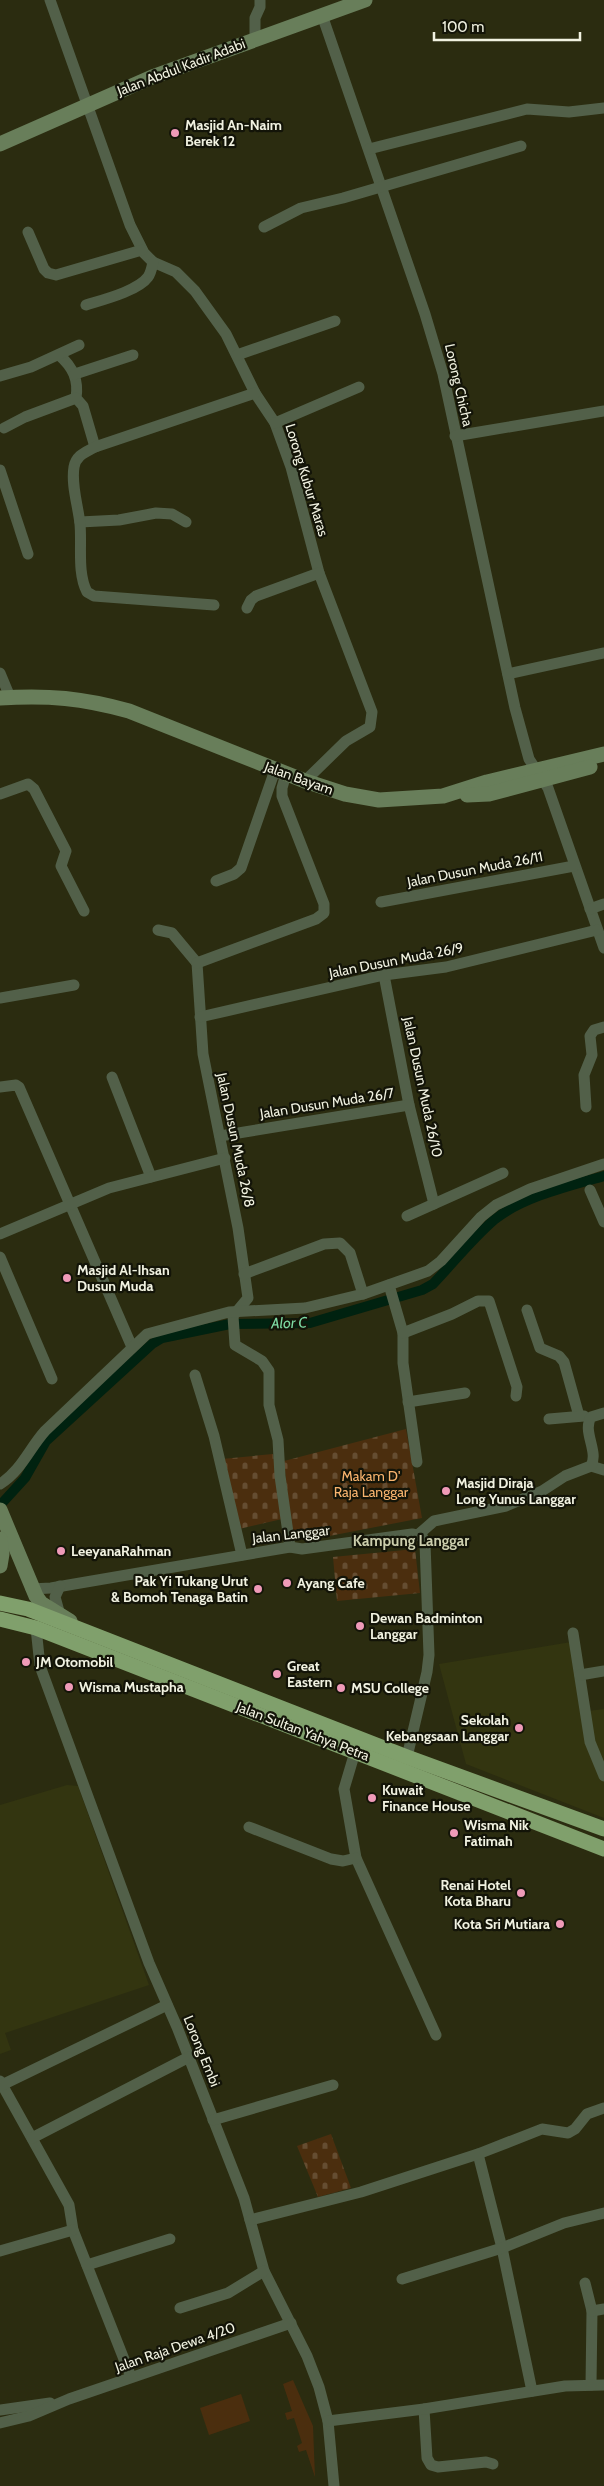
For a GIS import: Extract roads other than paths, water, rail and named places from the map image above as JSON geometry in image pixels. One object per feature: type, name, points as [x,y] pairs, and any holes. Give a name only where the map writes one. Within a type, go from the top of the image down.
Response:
[{"type":"highway","name":"Jalan Sultan Yahya Petra","points":[[0,1603],[28,1609],[407,1756],[604,1829]]},
{"type":"highway","name":"Jalan Sultan Yahya Petra","points":[[0,1619],[36,1628],[604,1848]]},
{"type":"main road","name":"Jalan Abdul Kadir Adabi","points":[[0,144],[89,108],[152,77],[366,0]]},
{"type":"main road","name":"Jalan Bayam","points":[[5,697],[71,697],[102,703],[129,711],[305,781],[345,794],[379,800],[442,796],[539,775],[604,754]]},
{"type":"main road","points":[[539,775],[590,767],[604,760]]},
{"type":"main road","points":[[0,1510],[31,1589],[41,1603],[83,1630]]},
{"type":"main road","points":[[0,1539],[2,1554],[0,1566]]},
{"type":"street","name":"Lorong Kubur Maras","points":[[50,0],[130,225],[142,250],[153,262],[176,272],[195,291],[226,334],[255,393],[274,423],[291,467],[319,574],[373,718],[372,725],[367,730],[346,741],[305,781]]},
{"type":"street","points":[[255,39],[255,18],[260,7],[260,0]]},
{"type":"street","name":"Lorong Chicha","points":[[322,15],[425,314],[444,382],[508,674],[529,758],[548,788],[604,948]]},
{"type":"street","points":[[369,150],[527,109],[569,112],[604,108]]},
{"type":"street","points":[[264,227],[301,208],[521,146]]},
{"type":"street","points":[[28,232],[44,269],[48,273],[56,275],[142,250]]},
{"type":"street","points":[[86,305],[124,292],[145,281],[150,276],[153,262]]},
{"type":"street","points":[[237,355],[335,321]]},
{"type":"street","points":[[0,376],[17,372],[79,345]]},
{"type":"street","points":[[75,374],[133,354]]},
{"type":"street","points":[[59,355],[67,362],[75,374],[78,386],[76,398]]},
{"type":"street","points":[[274,423],[359,387]]},
{"type":"street","points":[[214,605],[94,596],[87,592],[82,575],[80,522],[74,488],[74,466],[78,456],[95,447],[255,393]]},
{"type":"street","points":[[1,426],[76,398]]},
{"type":"street","points":[[76,398],[83,406],[95,447]]},
{"type":"street","points":[[455,436],[604,411]]},
{"type":"street","points":[[0,470],[28,554]]},
{"type":"street","points":[[80,522],[119,520],[156,513],[172,514],[186,522]]},
{"type":"street","points":[[247,608],[251,600],[256,596],[319,574]]},
{"type":"street","points":[[508,674],[603,653]]},
{"type":"street","points":[[0,673],[5,697]]},
{"type":"street","points":[[216,881],[234,874],[241,868],[281,772]]},
{"type":"street","points":[[158,930],[172,933],[196,962],[316,920],[324,913],[324,904],[282,796],[281,772]]},
{"type":"street","points":[[0,794],[24,784],[32,786],[66,851],[61,866],[84,911]]},
{"type":"street","name":"Jalan Dusun Muda 26/11","points":[[381,902],[574,866]]},
{"type":"street","points":[[590,909],[604,904]]},
{"type":"street","name":"Jalan Dusun Muda 26/9","points":[[200,1017],[384,975],[446,968],[597,930]]},
{"type":"street","name":"Jalan Dusun Muda 26/8","points":[[196,962],[203,1054],[238,1228],[248,1300],[235,1314]]},
{"type":"street","name":"Jalan Dusun Muda 26/10","points":[[384,975],[409,1105],[434,1204]]},
{"type":"street","points":[[0,998],[74,985]]},
{"type":"street","points":[[586,1107],[584,1088],[586,1068],[592,1055],[590,1036],[594,1030],[604,1027]]},
{"type":"street","points":[[112,1077],[151,1177]]},
{"type":"street","points":[[0,1087],[16,1085],[19,1087],[132,1347]]},
{"type":"street","name":"Jalan Dusun Muda 26/7","points":[[220,1136],[409,1105]]},
{"type":"street","points":[[0,1234],[109,1188],[225,1158]]},
{"type":"street","points":[[0,1484],[21,1466],[32,1446],[45,1431],[132,1347],[154,1330],[225,1312],[235,1314],[305,1308],[390,1288],[435,1266],[481,1217],[496,1205],[530,1189],[604,1164]]},
{"type":"street","points":[[407,1216],[503,1173]]},
{"type":"street","points":[[590,1190],[604,1222]]},
{"type":"street","points":[[244,1274],[324,1244],[340,1243],[350,1253],[363,1294]]},
{"type":"street","points":[[0,1257],[52,1379]]},
{"type":"street","points":[[390,1288],[403,1333],[403,1363],[417,1462]]},
{"type":"street","points":[[403,1333],[452,1314],[478,1301],[489,1301],[517,1387],[516,1396]]},
{"type":"street","points":[[527,1310],[540,1348],[558,1356],[564,1362],[578,1416]]},
{"type":"street","points":[[235,1314],[234,1334],[236,1347],[262,1361],[269,1371],[269,1405],[278,1440],[280,1476],[290,1548]]},
{"type":"street","points":[[195,1375],[214,1436],[242,1555]]},
{"type":"street","points":[[408,1402],[465,1393]]},
{"type":"street","points":[[549,1419],[578,1416],[592,1417],[604,1413]]},
{"type":"street","points":[[591,1466],[593,1456],[588,1423],[592,1417]]},
{"type":"street","points":[[407,1756],[429,1656],[425,1543],[419,1534],[434,1521],[506,1506],[542,1491],[565,1476],[591,1466],[604,1470]]},
{"type":"street","name":"Jalan Langgar","points":[[31,1589],[60,1586],[290,1548],[302,1549],[419,1534]]},
{"type":"street","points":[[60,1586],[55,1597],[60,1615]]},
{"type":"street","name":"Lorong Embi","points":[[36,1628],[40,1666],[149,1964],[214,2120],[250,2220],[264,2271],[307,2356],[328,2421],[334,2486]]},
{"type":"street","points":[[573,1633],[590,1742],[604,1776]]},
{"type":"street","points":[[580,1675],[604,1671]]},
{"type":"street","points":[[355,1752],[344,1795],[356,1858],[436,2035]]},
{"type":"street","points":[[249,1827],[331,1859],[343,1861],[356,1858]]},
{"type":"street","points":[[131,2377],[73,2230],[69,2205],[1,2083],[167,2006]]},
{"type":"street","points":[[32,2138],[189,2057]]},
{"type":"street","points":[[214,2120],[334,2085]]},
{"type":"street","points":[[250,2220],[360,2192],[478,2154],[542,2129],[548,2128],[564,2134],[572,2132],[583,2117],[604,2108]]},
{"type":"street","points":[[478,2154],[502,2248],[532,2391]]},
{"type":"street","points":[[402,2280],[502,2248],[564,2224],[604,2213]]},
{"type":"street","points":[[0,2251],[73,2230]]},
{"type":"street","points":[[87,2265],[170,2239]]},
{"type":"street","points":[[180,2308],[228,2293],[264,2271]]},
{"type":"street","points":[[585,2284],[592,2311],[591,2385]]},
{"type":"street","points":[[592,2311],[604,2308]]},
{"type":"street","name":"Jalan Raja Dewa 4/20","points":[[0,2424],[29,2416],[69,2399],[291,2322]]},
{"type":"street","points":[[328,2421],[424,2410],[565,2386],[604,2386]]},
{"type":"street","name":"Jalan Raja Dewa 4/20","points":[[0,2410],[69,2399]]},
{"type":"street","points":[[424,2410],[427,2458],[431,2465],[438,2467],[486,2462],[493,2464]]},
{"type":"waterway","name":"Alor C","points":[[4,1501],[25,1478],[46,1441],[152,1344],[162,1338],[230,1324],[310,1323],[422,1290],[433,1284],[478,1235],[505,1212],[546,1193],[604,1176]]},
{"type":"place","name":"Masjid An-Naim Berek 12","points":[[175,133]]},
{"type":"place","name":"Masjid Al-Ihsan Dusun Muda","points":[[67,1278]]},
{"type":"place","name":"Masjid Diraja Long Yunus Langgar","points":[[446,1491]]},
{"type":"place","name":"LeeyanaRahman","points":[[61,1551]]},
{"type":"place","name":"Ayang Cafe","points":[[287,1583]]},
{"type":"place","name":"Pak Yi Tukang Urut & Bomoh Tenaga Batin","points":[[258,1589]]},
{"type":"place","name":"Dewan Badminton Langgar","points":[[360,1626]]},
{"type":"place","name":"JM Otomobil","points":[[26,1662]]},
{"type":"place","name":"Great Eastern","points":[[277,1674]]},
{"type":"place","name":"Wisma Mustapha","points":[[69,1687]]},
{"type":"place","name":"MSU College","points":[[341,1688]]},
{"type":"place","name":"Sekolah Kebangsaan Langgar","points":[[519,1728]]},
{"type":"place","name":"Kuwait Finance House","points":[[372,1798]]},
{"type":"place","name":"Wisma Nik Fatimah","points":[[454,1833]]},
{"type":"place","name":"Renai Hotel Kota Bharu","points":[[521,1893]]},
{"type":"place","name":"Kota Sri Mutiara","points":[[560,1924]]},
{"type":"district","name":"Kampung Langgar","points":[[411,1541]]},
{"type":"park label","name":"Makam D' Raja Langgar","points":[[371,1484]]}]
